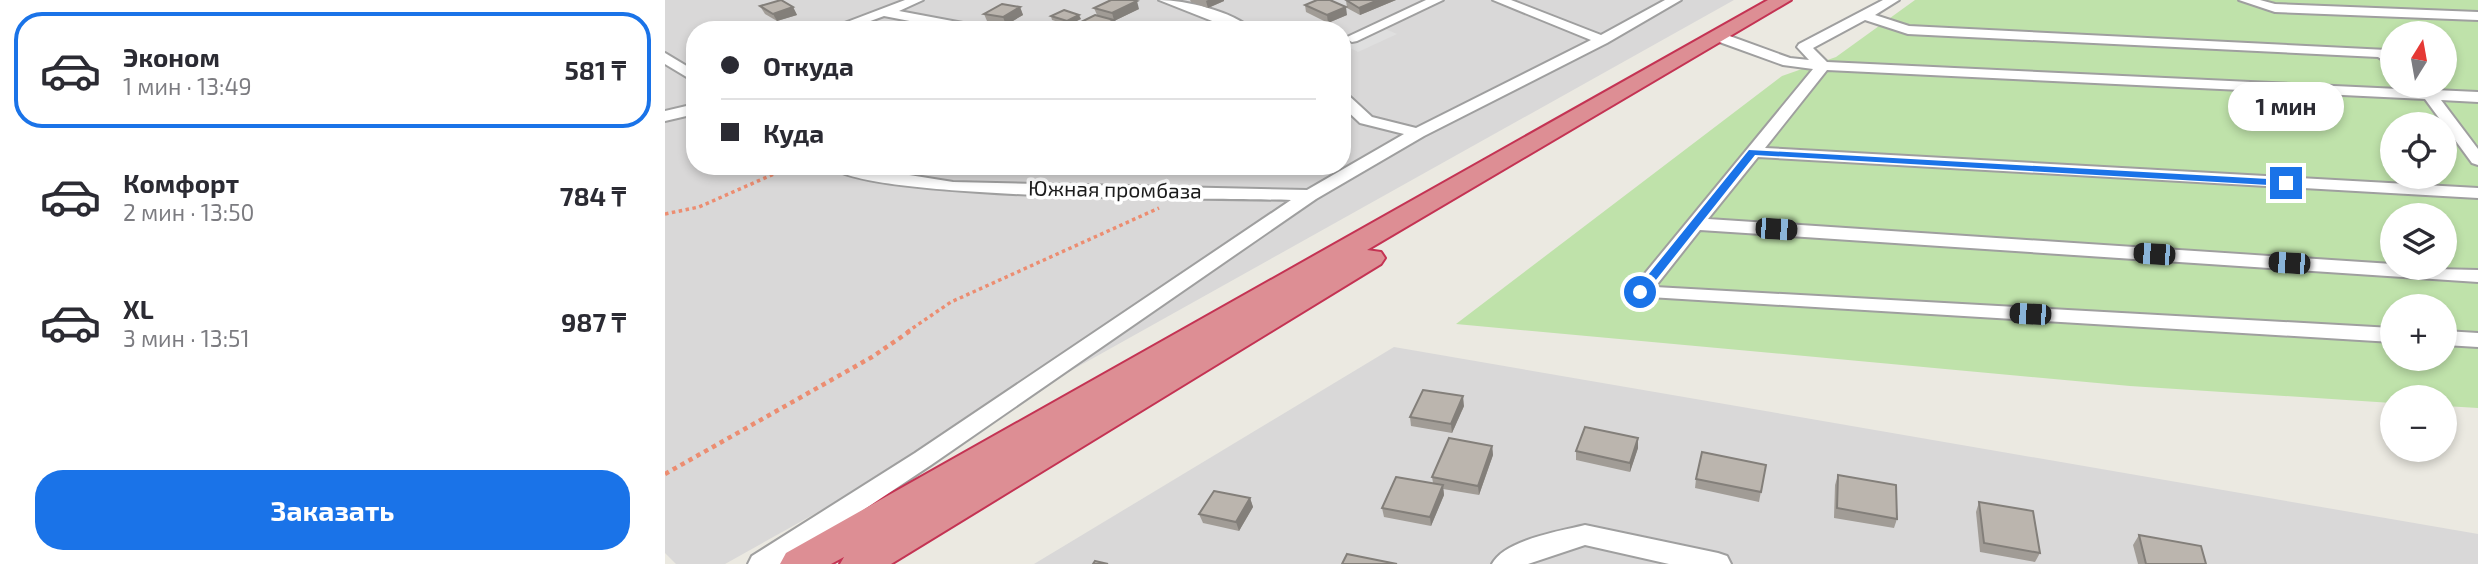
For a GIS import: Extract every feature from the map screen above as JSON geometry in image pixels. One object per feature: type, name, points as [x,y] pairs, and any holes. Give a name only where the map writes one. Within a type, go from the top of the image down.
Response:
[{"type":"highway","points":[[859,564],[1726,39],[1782,0]]},
{"type":"highway","points":[[799,564],[1726,39],[1803,0]]},
{"type":"street","points":[[858,21],[917,0]]},
{"type":"street","points":[[1165,0],[1227,21]]},
{"type":"street","points":[[1352,38],[1437,0]]},
{"type":"street","points":[[1499,0],[1602,40]]},
{"type":"street","points":[[1351,171],[1418,133],[1675,0]]},
{"type":"street","points":[[1822,66],[1804,47],[1893,0]]},
{"type":"street","points":[[2245,0],[2275,8],[2478,16]]},
{"type":"street","points":[[883,12],[931,21]]},
{"type":"street","points":[[1863,15],[1908,30],[2380,53]]},
{"type":"street","points":[[1726,39],[1788,62],[1822,66],[2380,89]]},
{"type":"street","points":[[668,62],[686,73]]},
{"type":"street","points":[[1822,66],[1640,292],[2380,334]]},
{"type":"street","points":[[2457,95],[2478,97]]},
{"type":"street","points":[[2432,98],[2478,160]]},
{"type":"street","points":[[1351,106],[1366,120]]},
{"type":"street","points":[[665,116],[686,110]]},
{"type":"street","points":[[1351,116],[1418,133]]},
{"type":"street","points":[[1752,152],[2478,193]]},
{"type":"street","name":"Южная промбаза","points":[[873,175],[953,187],[1310,195]]},
{"type":"street","points":[[761,564],[923,459],[1310,195],[1345,175]]},
{"type":"street","points":[[1695,223],[2478,276]]},
{"type":"street","points":[[2457,339],[2478,340]]},
{"type":"street","points":[[1505,564],[1528,551],[1585,536],[1718,564]]},
{"type":"path","points":[[665,214],[699,207],[772,175]]},
{"type":"path","points":[[665,474],[872,357],[951,302],[1171,203]]},
{"type":"shaded area","points":[[665,0],[1734,0],[725,564],[676,564],[665,553]]},
{"type":"shaded area","points":[[1376,25],[1397,34],[1358,52],[1351,48],[1351,35]]},
{"type":"shaded area","points":[[1394,347],[2478,534],[2478,564],[1034,564]]},
{"type":"green space","points":[[1915,0],[2478,0],[2478,408],[2457,407],[2457,385],[2380,385],[2380,402],[2130,386],[1456,324],[1782,76],[1836,57]]},
{"type":"building","points":[[781,0],[793,7],[773,14],[760,6]]},
{"type":"building","points":[[1111,0],[1137,1],[1112,13],[1094,8]]},
{"type":"building","points":[[1317,0],[1330,0],[1346,7],[1327,15],[1305,5]]},
{"type":"building","points":[[1346,0],[1378,0],[1359,8]]},
{"type":"building","points":[[1002,4],[1020,7],[1003,17],[984,14]]},
{"type":"building","points":[[1064,10],[1079,15],[1067,21],[1051,16]]},
{"type":"building","points":[[1095,15],[1114,20],[1112,21],[1083,21]]},
{"type":"building","points":[[1423,390],[1463,396],[1451,424],[1410,417]]},
{"type":"building","points":[[1585,427],[1638,438],[1630,463],[1576,451]]},
{"type":"building","points":[[1449,438],[1492,446],[1478,486],[1432,477]]},
{"type":"building","points":[[1702,452],[1766,465],[1761,492],[1696,479]]},
{"type":"building","points":[[1838,475],[1896,485],[1897,519],[1837,508]]},
{"type":"building","points":[[1396,477],[1443,485],[1430,517],[1382,508]]},
{"type":"building","points":[[1214,491],[1250,498],[1236,522],[1199,514]]},
{"type":"building","points":[[1979,502],[2033,511],[2040,553],[1984,543]]},
{"type":"building","points":[[2139,535],[2201,546],[2206,564],[2146,564]]},
{"type":"building","points":[[1347,554],[1397,564],[1342,564]]},
{"type":"route","points":[[1640,292],[1752,152],[2286,183]]}]
